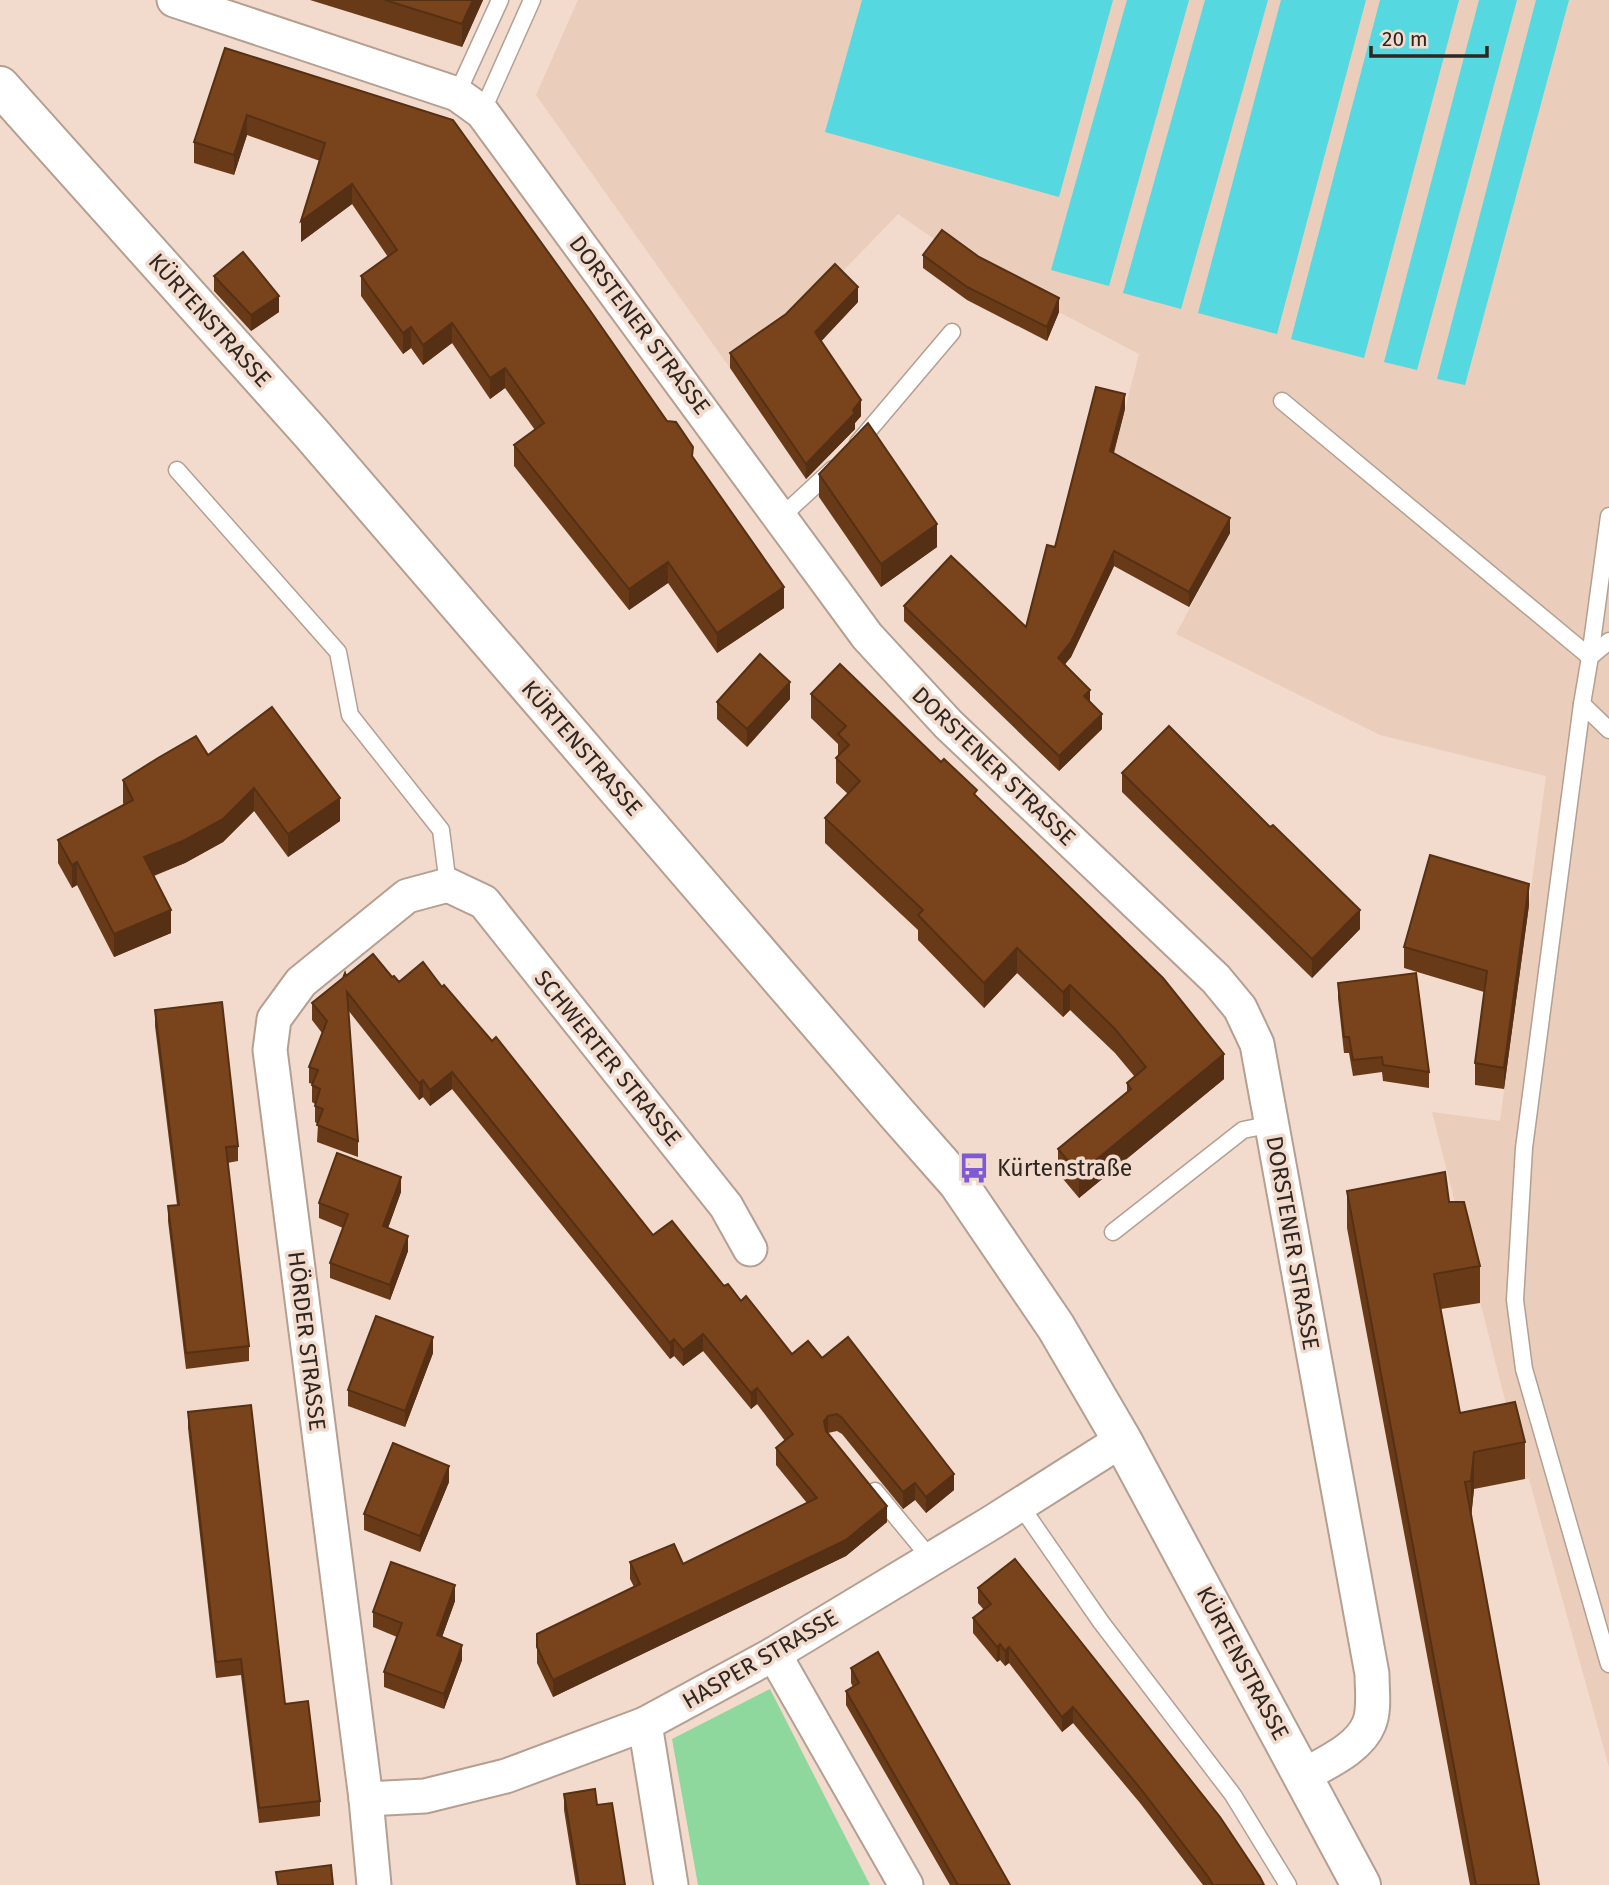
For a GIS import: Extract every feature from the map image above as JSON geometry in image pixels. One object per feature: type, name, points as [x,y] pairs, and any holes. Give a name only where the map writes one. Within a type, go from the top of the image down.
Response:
[{"type":"main road","name":"KÜRTENSTRASSE","points":[[0,86],[310,432],[958,1183],[1056,1327],[1122,1440],[1361,1885]]},
{"type":"street","points":[[174,0],[469,103]]},
{"type":"street","name":"DORSTENER STRASSE","points":[[469,103],[867,636],[948,724],[1216,979],[1240,1008],[1257,1044],[1372,1674],[1372,1711],[1369,1725],[1346,1750],[1303,1776]]},
{"type":"street","name":"SCHWERTER STRASSE","points":[[448,886],[484,902],[726,1206],[750,1250]]},
{"type":"street","name":"HÖRDER STRASSE","points":[[374,1885],[366,1799],[270,1050],[274,1019],[301,982],[407,896],[448,886]]},
{"type":"street","name":"HASPER STRASSE","points":[[366,1799],[425,1796],[506,1776],[645,1724],[774,1654],[1122,1440]]},
{"type":"street","points":[[774,1654],[906,1885]]},
{"type":"street","points":[[645,1724],[671,1885]]},
{"type":"lane","points":[[469,103],[500,0]]},
{"type":"lane","points":[[469,103],[532,0]]},
{"type":"lane","points":[[780,517],[816,486],[873,428],[952,332]]},
{"type":"lane","points":[[1282,401],[1590,657]]},
{"type":"lane","points":[[177,470],[338,652],[350,715],[441,830],[448,886]]},
{"type":"lane","points":[[1609,516],[1524,1147],[1515,1300],[1524,1369],[1609,1664]]},
{"type":"lane","points":[[1590,657],[1609,640]]},
{"type":"lane","points":[[1582,705],[1609,730]]},
{"type":"lane","points":[[1113,1232],[1243,1130],[1272,1124]]},
{"type":"lane","points":[[869,1484],[931,1559]]},
{"type":"lane","points":[[1020,1505],[1101,1622],[1233,1795],[1288,1885]]},
{"type":"shaded area","points":[[578,0],[1609,0],[1609,1767],[1529,1479],[1525,1479],[1432,1112],[1500,1121],[1546,776],[1380,735],[1176,634],[1230,532],[1111,465],[1139,354],[979,270],[898,214],[787,329],[730,368],[536,95]]},
{"type":"green space","points":[[770,1689],[870,1885],[698,1885],[672,1739]]},
{"type":"water","points":[[862,0],[1113,0],[1059,197],[825,132]]},
{"type":"water","points":[[1127,0],[1189,0],[1109,286],[1051,270]]},
{"type":"water","points":[[1205,0],[1268,0],[1181,309],[1123,293]]},
{"type":"water","points":[[1281,0],[1366,0],[1277,334],[1198,313]]},
{"type":"water","points":[[1380,0],[1459,0],[1364,358],[1291,339]]},
{"type":"water","points":[[1479,0],[1517,0],[1417,370],[1384,362]]},
{"type":"water","points":[[1536,0],[1569,0],[1465,385],[1437,379]]},
{"type":"building","points":[[385,0],[473,0],[462,24]]},
{"type":"building","points":[[225,48],[453,120],[667,421],[676,422],[693,447],[692,456],[784,587],[717,633],[668,562],[629,589],[514,445],[544,423],[505,368],[490,378],[452,323],[423,345],[411,327],[403,333],[361,276],[397,250],[352,184],[301,221],[325,143],[247,115],[234,155],[194,142]]},
{"type":"building","points":[[942,230],[979,257],[1059,298],[1047,327],[967,287],[923,255]]},
{"type":"building","points":[[243,252],[279,296],[251,315],[214,276]]},
{"type":"building","points":[[835,264],[858,287],[815,332],[861,400],[853,410],[855,413],[806,464],[730,353],[786,314]]},
{"type":"building","points":[[1096,387],[1125,394],[1110,451],[1230,518],[1189,592],[1114,551],[1071,642],[1058,658],[1090,690],[1084,696],[1102,714],[1059,756],[904,606],[951,556],[1026,627],[1047,545],[1055,547]]},
{"type":"building","points":[[868,423],[937,524],[881,564],[819,474]]},
{"type":"building","points":[[760,654],[790,682],[747,729],[717,702]]},
{"type":"building","points":[[840,664],[941,762],[944,759],[977,790],[974,794],[1163,978],[1224,1054],[1079,1174],[1058,1149],[1131,1089],[1127,1083],[1146,1067],[1115,1029],[1070,985],[1063,992],[1017,948],[984,983],[918,915],[923,910],[825,818],[860,781],[836,758],[849,745],[838,734],[846,726],[811,694]]},
{"type":"building","points":[[272,707],[340,798],[288,834],[254,788],[223,819],[185,840],[144,857],[171,910],[114,934],[77,862],[72,865],[58,840],[133,800],[123,780],[158,758],[196,736],[208,755]]},
{"type":"building","points":[[1169,726],[1270,827],[1273,825],[1360,910],[1312,959],[1122,773]]},
{"type":"building","points":[[1430,855],[1529,884],[1504,1068],[1475,1063],[1487,971],[1404,947]]},
{"type":"building","points":[[373,954],[399,982],[423,962],[442,987],[444,985],[492,1041],[496,1037],[653,1235],[672,1221],[724,1286],[728,1284],[741,1301],[746,1296],[792,1354],[808,1341],[822,1358],[848,1337],[954,1474],[926,1497],[915,1483],[903,1492],[842,1418],[837,1414],[828,1416],[824,1421],[826,1431],[887,1506],[846,1540],[553,1680],[537,1647],[537,1634],[640,1584],[630,1562],[674,1544],[683,1564],[817,1498],[776,1448],[793,1434],[757,1388],[751,1393],[703,1334],[683,1350],[674,1339],[670,1343],[452,1072],[430,1090],[423,1080],[419,1083],[347,992],[358,1141],[317,1125],[323,1109],[315,1106],[320,1089],[312,1085],[318,1070],[309,1067],[327,1021],[312,1003],[343,978],[345,973],[346,976]]},
{"type":"building","points":[[1416,973],[1429,1072],[1383,1065],[1382,1057],[1353,1060],[1349,1037],[1344,1037],[1338,983]]},
{"type":"building","points":[[222,1002],[238,1146],[226,1147],[249,1346],[186,1353],[168,1206],[179,1205],[155,1010]]},
{"type":"building","points":[[337,1153],[401,1177],[383,1226],[408,1236],[390,1285],[330,1263],[348,1214],[319,1203]]},
{"type":"building","points":[[1445,1172],[1449,1202],[1464,1202],[1480,1266],[1434,1274],[1460,1413],[1515,1402],[1525,1442],[1474,1452],[1471,1481],[1465,1482],[1539,1885],[1476,1885],[1347,1191]]},
{"type":"building","points":[[376,1316],[433,1337],[405,1411],[348,1390]]},
{"type":"building","points":[[251,1405],[285,1704],[308,1701],[320,1801],[259,1808],[241,1659],[216,1662],[188,1412]]},
{"type":"building","points":[[393,1443],[449,1466],[420,1536],[364,1514]]},
{"type":"building","points":[[1015,1559],[1220,1817],[1264,1885],[1213,1885],[1140,1788],[1073,1707],[1062,1717],[1009,1647],[1005,1651],[1000,1644],[997,1647],[973,1618],[991,1604],[978,1588]]},
{"type":"building","points":[[391,1562],[455,1585],[437,1635],[462,1645],[444,1694],[384,1672],[402,1623],[373,1612]]},
{"type":"building","points":[[878,1652],[1010,1885],[958,1885],[846,1691],[859,1683],[851,1668]]},
{"type":"building","points":[[595,1789],[597,1805],[612,1803],[625,1885],[579,1885],[564,1794]]},
{"type":"building","points":[[331,1865],[333,1885],[278,1885],[276,1872]]},
{"type":"place","name":"Kürtenstraße","points":[[974,1168]]}]
